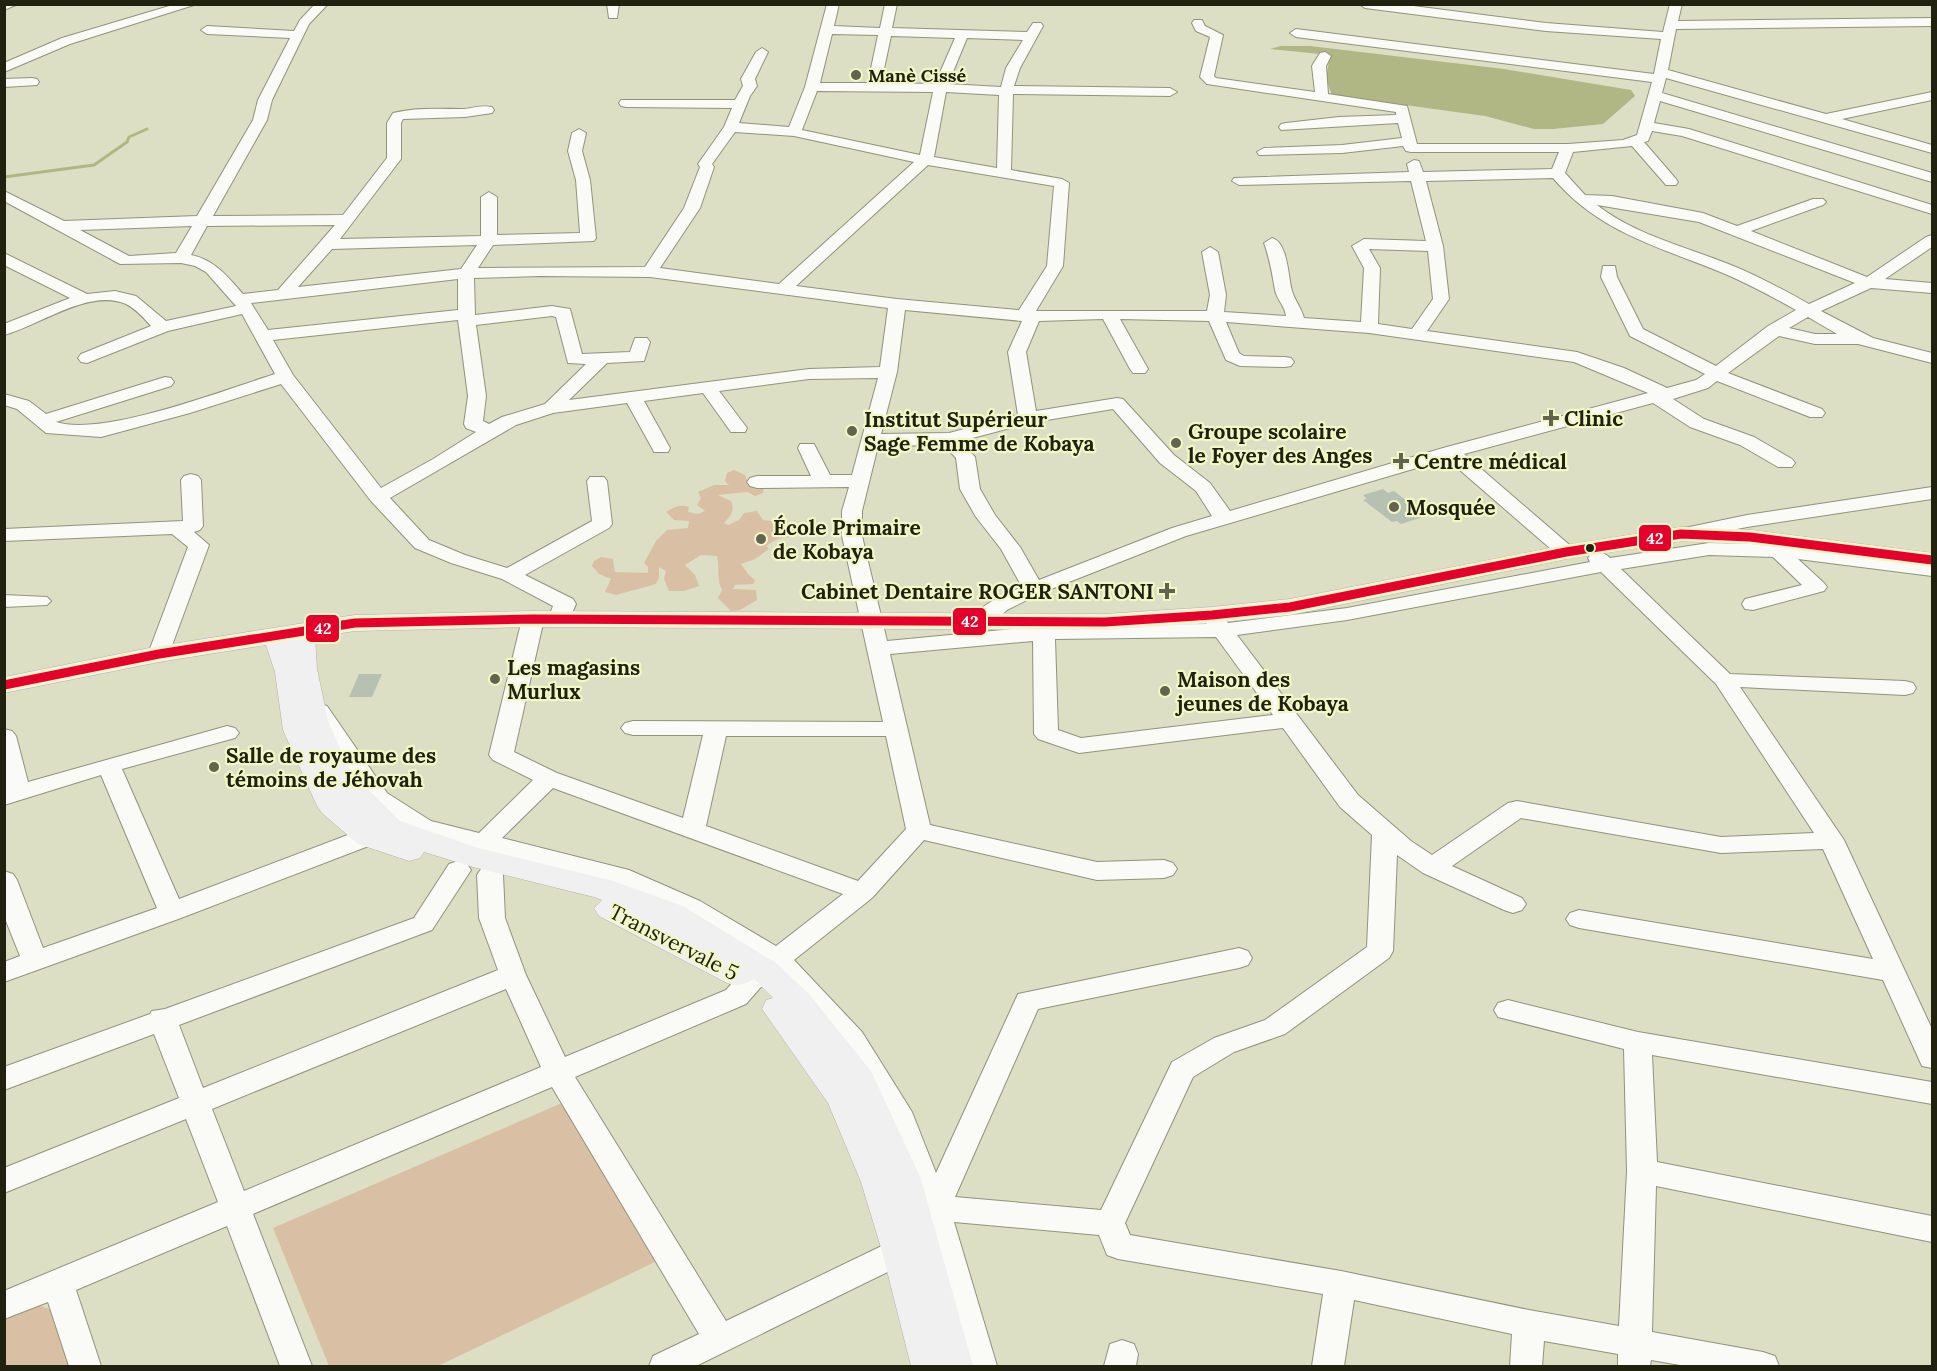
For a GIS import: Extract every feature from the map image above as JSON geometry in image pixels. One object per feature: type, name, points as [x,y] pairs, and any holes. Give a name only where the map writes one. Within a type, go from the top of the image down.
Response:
[{"type":"main road","points":[[4,686],[159,654],[366,622],[559,619],[1217,623],[1290,607],[1587,555],[1681,534],[1750,537],[1800,550],[1932,560]]},
{"type":"main road","name":"Transvervale 5","points":[[288,633],[304,669],[314,721],[338,776],[380,832],[413,838],[463,854],[602,888],[672,914],[764,971],[796,1001],[859,1080],[903,1179],[954,1366]]},
{"type":"main road","name":"Transvervale 5","points":[[288,633],[288,672],[297,730],[332,806],[458,870],[490,875],[617,910],[764,971],[786,1017],[843,1097],[879,1182],[901,1251],[930,1366]]},
{"type":"street","points":[[4,6],[12,4]]},
{"type":"street","points":[[6,66],[66,41],[191,4]]},
{"type":"street","points":[[181,258],[200,221],[260,120],[265,100],[304,23],[322,4]]},
{"type":"street","points":[[794,132],[812,87],[833,4]]},
{"type":"street","points":[[873,88],[891,4]]},
{"type":"street","points":[[1365,4],[1546,27],[1670,31],[1930,25]]},
{"type":"street","points":[[1264,152],[1410,144],[1568,147],[1636,142],[1643,138],[1647,126],[1676,4]]},
{"type":"street","points":[[1198,23],[1200,28],[1217,35],[1207,77],[1212,81],[1398,108],[1404,111],[1417,177],[1435,246],[1441,299],[1416,335]]},
{"type":"street","points":[[207,30],[299,35]]},
{"type":"street","points":[[825,30],[963,33],[1034,31],[1013,68],[1006,91],[1004,173]]},
{"type":"street","points":[[783,289],[927,158],[940,88],[963,33]]},
{"type":"street","points":[[1296,33],[1660,76],[1932,149]]},
{"type":"street","points":[[650,272],[692,208],[707,167],[705,164],[730,127],[750,86],[748,79],[762,52]]},
{"type":"street","points":[[1322,98],[1318,66],[1325,56]]},
{"type":"street","points":[[4,83],[32,82]]},
{"type":"street","points":[[812,87],[1170,92]]},
{"type":"street","points":[[1653,95],[1932,178]]},
{"type":"street","points":[[1826,119],[1931,98]]},
{"type":"street","points":[[626,103],[740,104]]},
{"type":"street","points":[[284,293],[328,244],[394,159],[394,123],[398,116],[416,111],[474,113],[487,110]]},
{"type":"street","points":[[1286,127],[1339,121],[1404,118]]},
{"type":"street","points":[[1647,126],[1684,132],[1932,210]]},
{"type":"street","points":[[730,127],[794,132],[924,160],[1062,183],[1055,266],[1028,316],[1017,352],[1028,418]]},
{"type":"street","points":[[328,244],[588,238],[583,180],[575,151],[579,133]]},
{"type":"street","points":[[1636,142],[1671,182]]},
{"type":"street","points":[[1557,174],[1568,147]]},
{"type":"street","points":[[1239,181],[1557,174],[1594,211],[1624,228],[1750,278],[1860,339]]},
{"type":"street","points":[[4,195],[126,261],[181,258],[200,262],[212,269],[243,304],[285,377],[378,496],[422,544],[458,559],[509,575],[565,604],[559,619]]},
{"type":"street","points":[[489,197],[489,240],[466,273],[466,317],[477,396],[473,424],[490,431]]},
{"type":"street","points":[[1580,199],[1612,201],[1703,218],[1869,283],[1932,288]]},
{"type":"street","points":[[1738,231],[1818,202]]},
{"type":"street","points":[[61,226],[200,221],[347,220]]},
{"type":"street","points":[[980,622],[999,605],[1034,589],[1179,532],[1450,452],[1702,384],[1791,318],[1869,283],[1932,240]]},
{"type":"street","points":[[1272,243],[1280,265],[1284,293],[1293,307],[1296,322]]},
{"type":"street","points":[[1369,328],[1372,268],[1360,246],[1364,244],[1435,246]]},
{"type":"street","points":[[1210,252],[1218,295],[1215,316],[1232,356],[1240,361],[1285,362]]},
{"type":"street","points":[[4,258],[85,299]]},
{"type":"street","points":[[1608,269],[1609,277],[1636,332],[1715,374],[1816,413]]},
{"type":"street","points":[[87,358],[163,327],[284,293],[466,273],[650,272],[897,304],[1028,316],[1109,314],[1215,316],[1369,328],[1576,357],[1618,372],[1662,396],[1697,423],[1747,441],[1785,463]]},
{"type":"street","points":[[4,330],[71,302],[113,297],[131,300],[163,327]]},
{"type":"street","points":[[897,304],[888,372],[852,511],[852,536],[919,831]]},
{"type":"street","points":[[262,336],[552,310],[564,313],[574,359],[638,357],[641,342]]},
{"type":"street","points":[[1109,314],[1139,369]]},
{"type":"street","points":[[1774,330],[1815,339],[1860,339],[1932,358]]},
{"type":"street","points":[[551,408],[602,358]]},
{"type":"street","points":[[378,496],[440,463],[490,431],[551,408],[810,374],[888,372]]},
{"type":"street","points":[[4,399],[23,405],[54,429],[101,431],[184,409],[285,377]]},
{"type":"street","points":[[42,421],[165,382]]},
{"type":"street","points":[[707,387],[738,428]]},
{"type":"street","points":[[633,397],[661,448]]},
{"type":"street","points":[[870,440],[949,439],[1028,418],[1117,403],[1167,459],[1203,487],[1219,512],[1227,518]]},
{"type":"street","points":[[949,439],[965,457],[970,489],[986,517],[1010,547],[1034,589]]},
{"type":"street","points":[[807,448],[822,481]]},
{"type":"street","points":[[1450,452],[1587,555],[1724,680],[1832,840],[1932,1058]]},
{"type":"street","points":[[4,535],[193,526],[191,480]]},
{"type":"street","points":[[509,575],[602,524],[597,481]]},
{"type":"street","points":[[757,482],[858,481]]},
{"type":"street","points":[[1681,534],[1747,521],[1932,494]]},
{"type":"street","points":[[159,654],[199,545],[177,528]]},
{"type":"street","points":[[876,649],[1044,633],[1347,614],[1587,555],[1709,549],[1800,550],[1932,570]]},
{"type":"street","points":[[1753,604],[1817,587],[1781,554],[1800,550]]},
{"type":"street","points":[[4,601],[40,601]]},
{"type":"street","points":[[533,619],[501,755],[549,778],[863,892]]},
{"type":"street","points":[[1217,623],[1349,801],[1385,832],[1432,867],[1513,904]]},
{"type":"street","points":[[1044,633],[1046,734],[1079,746],[1288,720]]},
{"type":"street","name":"Transvervale 5","points":[[304,669],[320,714],[378,799],[423,827],[620,876],[691,907],[764,971],[852,1039],[897,1112],[935,1208],[981,1366]]},
{"type":"street","points":[[1724,680],[1905,688]]},
{"type":"street","points":[[633,728],[895,729]]},
{"type":"street","points":[[693,830],[716,728]]},
{"type":"street","points":[[4,736],[12,795],[108,765],[227,733]]},
{"type":"street","points":[[108,765],[172,912]]},
{"type":"street","points":[[484,842],[549,778]]},
{"type":"street","points":[[1432,867],[1517,809],[1721,845],[1832,840]]},
{"type":"street","points":[[919,831],[1097,871],[1164,869]]},
{"type":"street","points":[[4,1306],[736,997],[764,971],[863,892],[919,831]]},
{"type":"street","points":[[4,972],[172,912],[380,832]]},
{"type":"street","points":[[1385,832],[1380,951],[1275,1027],[1224,1045],[1182,1070],[1110,1223],[1118,1245],[1341,1284],[1529,1324],[1634,1354],[1763,1366]]},
{"type":"street","points":[[4,1079],[162,1018],[423,924],[458,870]]},
{"type":"street","points":[[490,875],[492,918],[513,975],[558,1073],[719,1339]]},
{"type":"street","points":[[4,880],[35,962]]},
{"type":"street","points":[[1579,919],[1894,972]]},
{"type":"street","points":[[1110,1223],[935,1208],[1028,1001],[1239,958]]},
{"type":"street","points":[[4,1181],[513,975]]},
{"type":"street","points":[[1508,1010],[1638,1042],[1932,1093]]},
{"type":"street","points":[[162,1018],[296,1366]]},
{"type":"street","points":[[1634,1354],[1642,1171],[1638,1042]]},
{"type":"street","points":[[1642,1171],[1932,1228]]},
{"type":"street","points":[[665,1366],[901,1251]]},
{"type":"street","points":[[58,1284],[85,1366]]},
{"type":"street","points":[[1328,1366],[1341,1284]]},
{"type":"street","points":[[1526,1366],[1529,1324]]},
{"type":"shaded area","points":[[1281,46],[1310,46],[1504,69],[1631,90],[1635,96],[1603,124],[1534,129],[1485,116],[1332,95],[1326,79],[1330,55],[1270,49]]},
{"type":"shaded area","points":[[734,470],[745,475],[747,480],[764,484],[763,493],[755,496],[747,492],[718,495],[731,501],[733,508],[724,523],[728,525],[739,520],[744,513],[757,511],[763,520],[793,524],[799,529],[791,537],[778,539],[766,546],[769,549],[755,559],[741,564],[755,580],[753,584],[735,585],[733,589],[756,590],[757,600],[740,610],[731,611],[718,598],[722,590],[717,556],[701,555],[685,565],[695,575],[699,586],[684,591],[669,591],[664,579],[666,571],[659,567],[659,578],[656,584],[616,595],[605,592],[611,579],[599,574],[592,566],[594,561],[601,557],[613,559],[615,572],[648,573],[648,567],[644,563],[656,541],[667,530],[688,528],[689,521],[674,520],[666,512],[674,507],[683,506],[689,507],[688,512],[698,514],[705,511],[697,505],[701,498],[698,492],[714,485],[729,485],[725,481],[727,473]]},
{"type":"shaded area","points":[[562,1103],[655,1262],[438,1366],[329,1366],[273,1228]]},
{"type":"shaded area","points":[[35,1304],[55,1311],[69,1366],[5,1366],[5,1317]]},
{"type":"building","name":"Mosquée","points":[[1383,489],[1388,493],[1394,491],[1424,514],[1420,515],[1423,517],[1401,524],[1397,521],[1392,522],[1363,500],[1367,499],[1363,495]]},
{"type":"building","points":[[359,674],[382,674],[372,697],[349,697]]},
{"type":"waterway","points":[[4,177],[94,165],[127,142],[129,137],[147,129]]},
{"type":"transit line","name":"42","points":[[4,685],[159,654],[355,623],[533,619],[1105,622],[1212,615],[1290,607],[1566,552],[1681,534],[1750,537],[1932,560]]},
{"type":"place","name":"Manè Cissé","points":[[856,75]]},
{"type":"place","name":"Clinic","points":[[1551,418]]},
{"type":"place","name":"Institut Supérieur Sage Femme de Kobaya","points":[[852,431]]},
{"type":"place","name":"Groupe scolaire le Foyer des Anges","points":[[1176,443]]},
{"type":"place","name":"Centre médical","points":[[1401,461]]},
{"type":"place","name":"Mosquée","points":[[1394,507]]},
{"type":"place","name":"École Primaire de Kobaya","points":[[761,539]]},
{"type":"place","name":"Cabinet Dentaire ROGER SANTONI","points":[[1167,591]]},
{"type":"place","name":"Les magasins Murlux","points":[[495,679]]},
{"type":"place","name":"Maison des jeunes de Kobaya","points":[[1165,691]]},
{"type":"place","name":"Salle de royaume des témoins de Jéhovah","points":[[214,767]]}]
